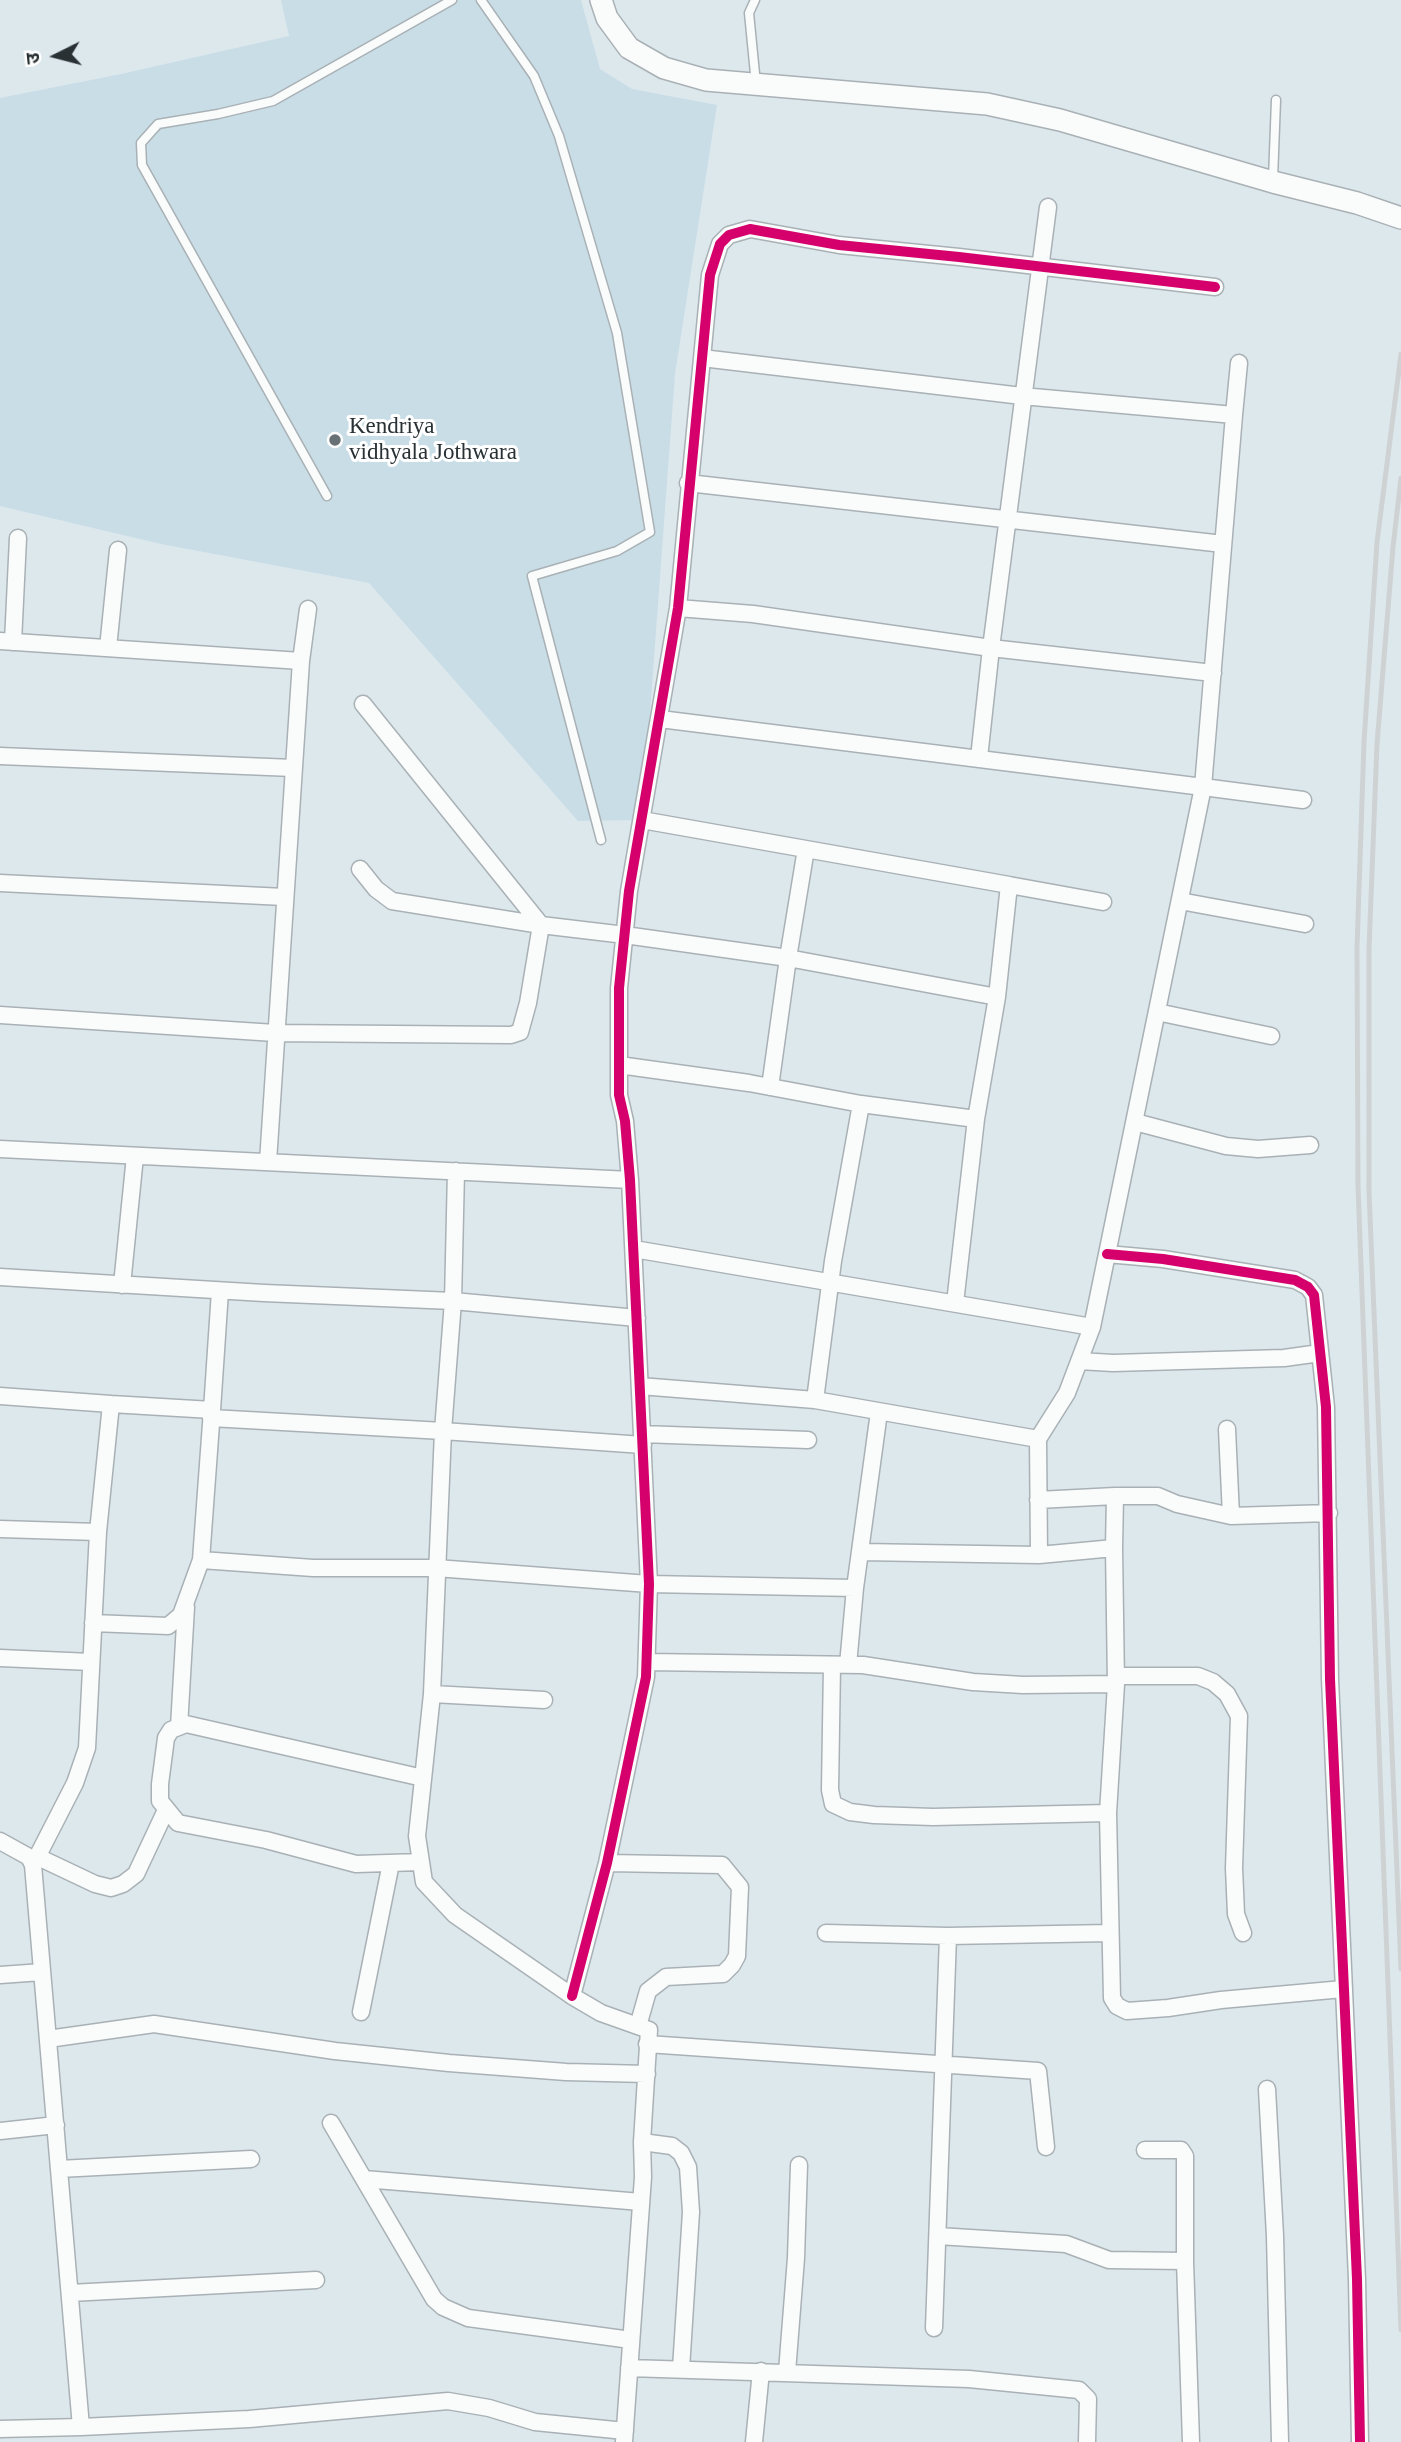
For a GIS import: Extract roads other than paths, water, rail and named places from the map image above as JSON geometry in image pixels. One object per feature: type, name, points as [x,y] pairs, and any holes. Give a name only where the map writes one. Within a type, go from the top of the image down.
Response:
[{"type":"street","points":[[601,0],[607,18],[629,48],[664,68],[706,80],[987,104],[1060,120],[1273,182],[1357,203],[1401,218]]},
{"type":"street","points":[[979,758],[1048,207]]},
{"type":"street","points":[[572,1996],[607,1863],[646,1677],[649,1584],[630,1180],[625,1121],[619,1095],[619,988],[629,891],[678,608],[710,275],[720,244],[729,235],[750,229],[839,245],[1215,287]]},
{"type":"street","points":[[702,358],[1023,396],[1234,415]]},
{"type":"street","points":[[1039,1555],[1038,1438],[1067,1393],[1092,1327],[1203,787],[1239,363]]},
{"type":"street","points":[[688,483],[1223,544]]},
{"type":"street","points":[[18,538],[6,641],[300,661]]},
{"type":"street","points":[[108,648],[118,550]]},
{"type":"street","points":[[678,608],[753,614],[991,648],[1213,673]]},
{"type":"street","points":[[268,1162],[300,661],[308,609]]},
{"type":"street","points":[[0,1015],[275,1033],[511,1035],[520,1032],[528,1003],[541,925],[363,704]]},
{"type":"street","points":[[660,719],[1303,800]]},
{"type":"street","points":[[0,755],[293,768]]},
{"type":"street","points":[[642,820],[1103,902]]},
{"type":"street","points":[[770,1087],[806,849]]},
{"type":"street","points":[[360,869],[376,889],[392,901],[541,925],[788,958],[998,997]]},
{"type":"street","points":[[0,883],[284,897]]},
{"type":"street","points":[[955,1303],[976,1119],[998,997],[1009,885]]},
{"type":"street","points":[[1180,901],[1305,924]]},
{"type":"street","points":[[1157,1012],[1271,1035]]},
{"type":"street","points":[[619,1065],[770,1087],[861,1104],[976,1119]]},
{"type":"street","points":[[816,1400],[830,1283],[861,1104]]},
{"type":"street","points":[[1135,1122],[1226,1146],[1258,1149],[1310,1145]]},
{"type":"street","points":[[0,1149],[630,1180]]},
{"type":"street","points":[[122,1285],[135,1156]]},
{"type":"street","points":[[0,2429],[249,2419],[448,2401],[489,2408],[535,2422],[624,2437],[641,2202],[649,2031],[601,2013],[572,1996],[456,1916],[424,1882],[417,1836],[432,1694],[443,1431],[453,1301],[456,1171]]},
{"type":"street","points":[[634,1250],[1092,1327]]},
{"type":"street","points":[[1107,1254],[1163,1259],[1295,1280],[1308,1287],[1314,1296],[1326,1406],[1330,1679],[1357,2279],[1360,2442]]},
{"type":"street","points":[[0,1278],[453,1301],[637,1318]]},
{"type":"street","points":[[93,1623],[168,1626],[181,1615],[187,1603],[201,1560],[220,1291]]},
{"type":"street","points":[[1079,1361],[1113,1363],[1284,1358],[1320,1353]]},
{"type":"street","points":[[640,1385],[816,1400],[1038,1438]]},
{"type":"street","points":[[0,1396],[443,1431],[643,1440],[808,1440]]},
{"type":"street","points":[[81,2427],[35,1861],[75,1783],[86,1748],[98,1532],[111,1404]]},
{"type":"street","points":[[879,1412],[861,1552],[840,1665],[830,1790],[834,1804],[850,1812],[897,1816],[1108,1812]]},
{"type":"street","points":[[1227,1429],[1231,1516]]},
{"type":"street","points":[[1115,1496],[1116,1680],[1108,1812],[1112,1998],[1117,2006],[1128,2011],[1343,1989]]},
{"type":"street","points":[[1038,1500],[1158,1496],[1177,1504],[1231,1516],[1329,1513]]},
{"type":"street","points":[[0,1530],[98,1532]]},
{"type":"street","points":[[861,1552],[1039,1555],[1114,1548]]},
{"type":"street","points":[[201,1560],[313,1568],[436,1568],[649,1584],[855,1588]]},
{"type":"street","points":[[179,1727],[187,1603]]},
{"type":"street","points":[[0,1658],[91,1662]]},
{"type":"street","points":[[647,1662],[863,1665],[972,1682],[1023,1685],[1198,1676],[1213,1682],[1227,1694],[1239,1716],[1234,1868],[1236,1914],[1243,1933]]},
{"type":"street","points":[[432,1694],[544,1700]]},
{"type":"street","points":[[421,1862],[356,1864],[266,1840],[178,1823],[160,1801],[160,1793],[166,1738],[171,1730],[186,1724],[423,1778]]},
{"type":"street","points":[[0,1841],[35,1861],[111,1888],[123,1884],[136,1874],[166,1810]]},
{"type":"street","points":[[362,2012],[391,1863]]},
{"type":"street","points":[[607,1863],[722,1865],[740,1887],[737,1956],[732,1965],[723,1974],[666,1977],[648,1991],[638,2026]]},
{"type":"street","points":[[826,1933],[948,1936],[1110,1933]]},
{"type":"street","points":[[934,2328],[948,1936]]},
{"type":"street","points":[[0,1975],[42,1972]]},
{"type":"street","points":[[48,2039],[154,2024],[335,2051],[449,2063],[647,2074]]},
{"type":"street","points":[[647,2044],[1038,2071],[1046,2147]]},
{"type":"street","points":[[1267,2089],[1275,2235],[1280,2442]]},
{"type":"street","points":[[331,2123],[434,2299],[443,2307],[468,2318],[631,2340]]},
{"type":"street","points":[[0,2131],[56,2125]]},
{"type":"street","points":[[642,2142],[672,2146],[681,2153],[688,2166],[691,2212],[681,2369]]},
{"type":"street","points":[[1145,2150],[1181,2150],[1184,2153],[1191,2442]]},
{"type":"street","points":[[59,2169],[251,2158]]},
{"type":"street","points":[[787,2372],[796,2258],[799,2165]]},
{"type":"street","points":[[364,2179],[641,2202]]},
{"type":"street","points":[[938,2236],[1066,2244],[1109,2260],[1185,2261]]},
{"type":"street","points":[[70,2293],[317,2280]]},
{"type":"street","points":[[629,2368],[969,2379],[1079,2390],[1088,2399],[1087,2442]]},
{"type":"street","points":[[754,2442],[761,2371]]},
{"type":"lane","points":[[327,496],[142,165],[141,143],[158,124],[273,101],[452,0]]},
{"type":"lane","points":[[481,0],[534,76],[559,136],[617,332],[650,532],[617,551],[532,576],[601,840]]},
{"type":"lane","points":[[755,0],[749,13],[757,84]]},
{"type":"lane","points":[[1273,182],[1276,100]]},
{"type":"railway","points":[[1401,354],[1377,542],[1364,742],[1357,948],[1358,1186],[1401,2330]]},
{"type":"railway","points":[[1401,478],[1377,744],[1369,949],[1369,1191],[1401,1969]]},
{"type":"place","name":"Kendriya vidhyala Jothwara","points":[[335,440]]}]
